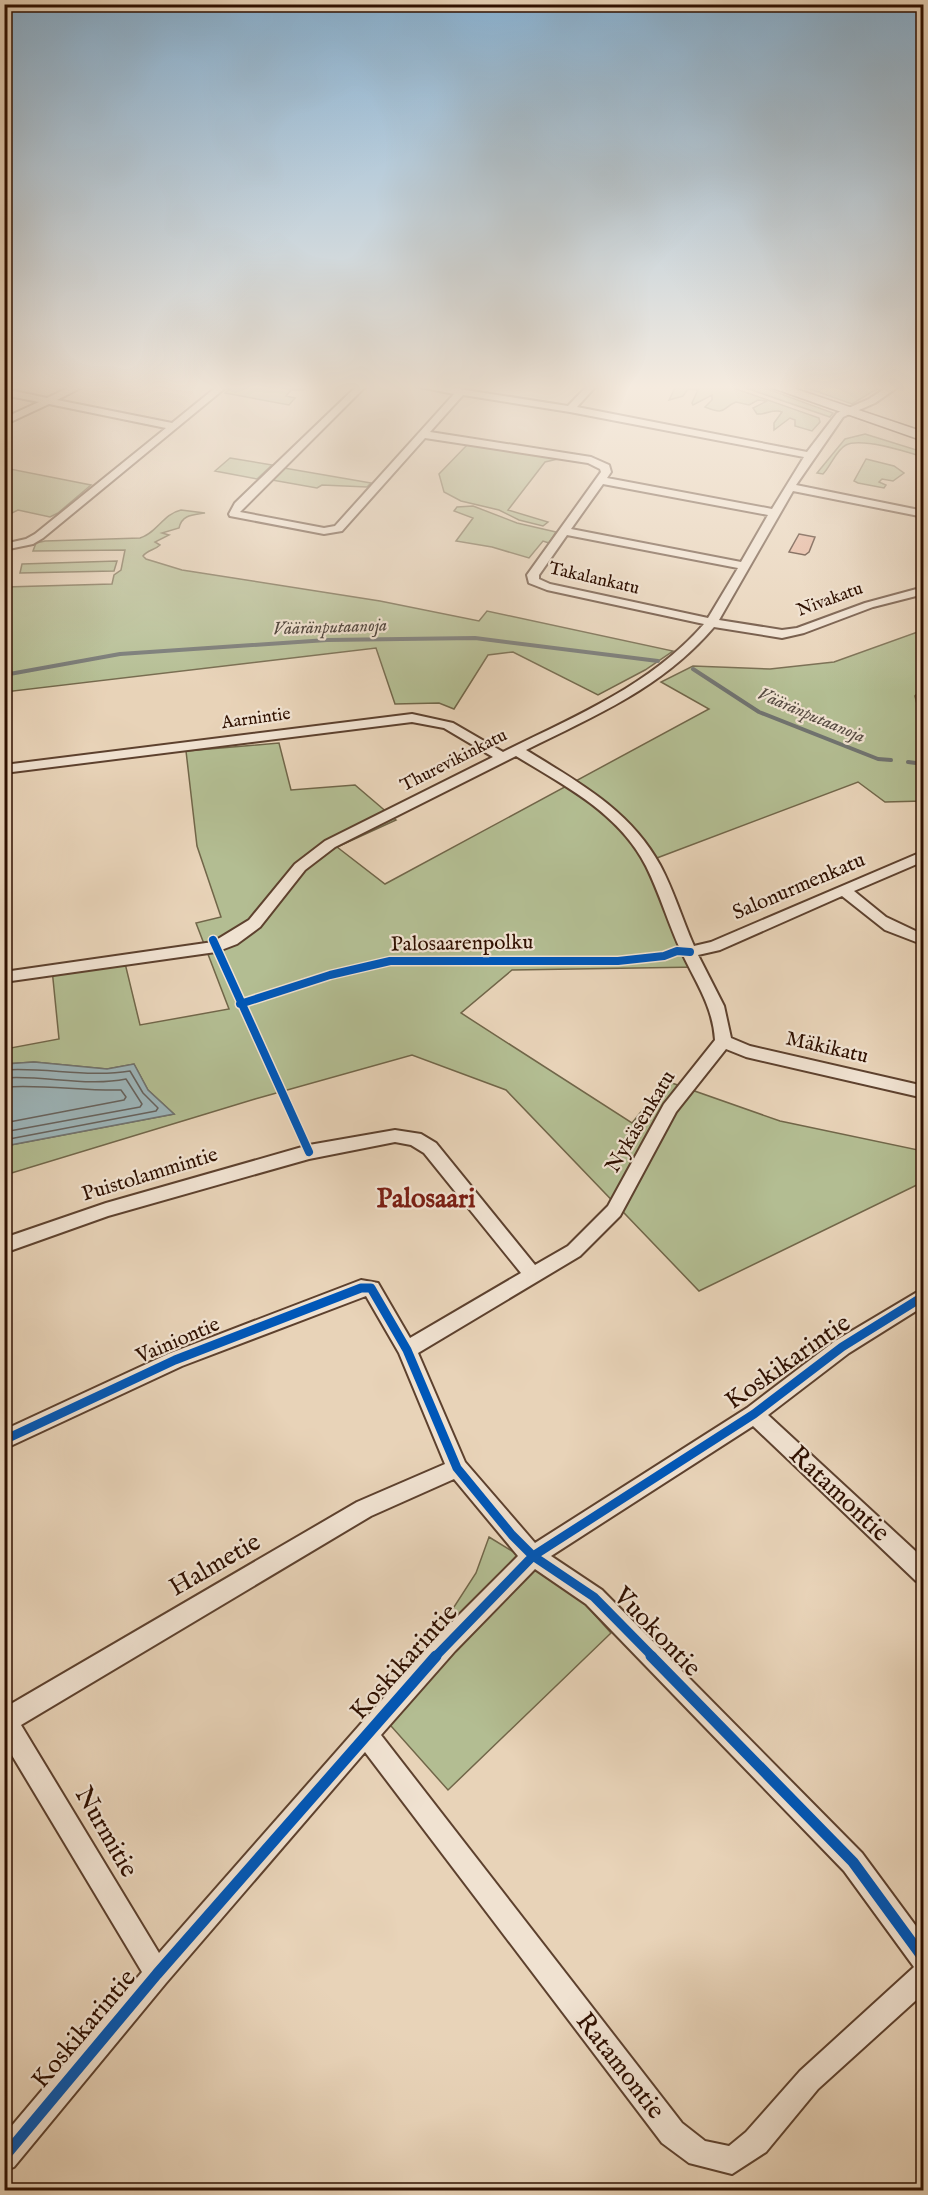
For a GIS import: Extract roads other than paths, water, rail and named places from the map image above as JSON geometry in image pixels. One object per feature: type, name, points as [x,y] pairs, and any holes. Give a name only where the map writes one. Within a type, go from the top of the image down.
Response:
[{"type":"street","points":[[4,547],[29,542],[39,536],[101,486]]},
{"type":"street","points":[[258,486],[239,505],[234,514],[333,531],[338,529],[376,486]]},
{"type":"street","name":"Takalankatu","points":[[595,486],[533,575],[533,581],[538,584],[712,622]]},
{"type":"street","points":[[634,486],[775,513]]},
{"type":"street","points":[[790,487],[924,514]]},
{"type":"street","name":"Thurevikinkatu","points":[[4,977],[216,947],[237,940],[251,929],[301,866],[330,844],[632,692],[657,676],[697,641],[712,622],[790,487]]},
{"type":"street","points":[[562,531],[745,566]]},
{"type":"street","name":"Nivakatu","points":[[712,622],[764,634],[782,634],[800,631],[869,604],[924,590]]},
{"type":"street","name":"Aarnintie","points":[[4,769],[412,718],[436,719],[509,754]]},
{"type":"street","points":[[509,754],[614,814],[637,840],[663,885],[690,952],[719,1013],[723,1041]]},
{"type":"street","name":"Salonurmenkatu","points":[[690,952],[715,946],[924,855]]},
{"type":"street","points":[[845,891],[875,920],[898,932],[924,940]]},
{"type":"street","name":"Mäkikatu","points":[[723,1041],[746,1051],[924,1092]]},
{"type":"street","name":"Nykäsenkatu","points":[[407,1350],[574,1251],[614,1211],[670,1108],[723,1041]]},
{"type":"street","name":"Puistolammintie","points":[[4,1246],[106,1210],[309,1152],[395,1136],[415,1139],[430,1148],[533,1275]]},
{"type":"street","name":"Vainiontie","points":[[4,1440],[175,1360],[361,1288],[371,1288]]},
{"type":"street","name":"Vuokontie","points":[[371,1288],[407,1350],[457,1468],[512,1535],[533,1556],[594,1597],[853,1862],[924,1959]]},
{"type":"street","name":"Koskikarintie","points":[[4,2157],[157,1974],[366,1734],[447,1643],[533,1556],[754,1414],[842,1347],[924,1296]]},
{"type":"street","name":"Ratamontie","points":[[754,1414],[924,1574]]},
{"type":"street","name":"Halmetie","points":[[5,1720],[364,1509],[457,1468]]},
{"type":"street","name":"Nurmitie","points":[[5,1720],[157,1974]]},
{"type":"street","name":"Ratamontie","points":[[366,1734],[643,2098],[672,2133],[699,2153],[732,2160],[756,2142],[809,2080],[924,1975]]},
{"type":"water","points":[[34,1062],[107,1069],[134,1064],[148,1090],[174,1114],[5,1146],[5,1064]]},
{"type":"waterway","name":"Vääränputaanoja","points":[[4,675],[120,654],[327,640],[475,638],[658,661]]},
{"type":"waterway","name":"Vääränputaanoja","points":[[693,669],[759,712],[878,759],[891,760]]},
{"type":"waterway","name":"Vääränputaanoja","points":[[908,762],[924,764]]},
{"type":"district","name":"Palosaari","points":[[426,1200]]}]
